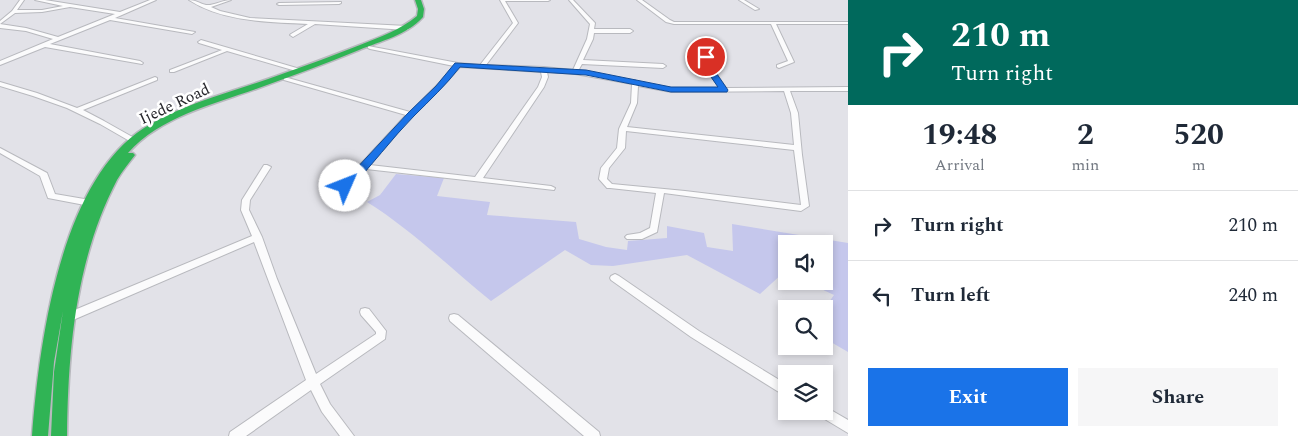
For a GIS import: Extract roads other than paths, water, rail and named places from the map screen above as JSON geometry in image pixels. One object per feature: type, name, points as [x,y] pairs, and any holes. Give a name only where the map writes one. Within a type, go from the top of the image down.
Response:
[{"type":"main road","name":"Ijede Road","points":[[40,436],[40,418],[54,318],[73,245],[90,203],[110,164],[133,141],[166,122],[222,98],[407,28],[421,18],[422,13],[418,0]]},
{"type":"main road","name":"Ijede Road","points":[[59,436],[58,416],[69,317],[86,244],[102,203],[120,165],[142,142],[160,130],[228,100],[370,47],[424,23],[429,13],[424,0]]},
{"type":"street","points":[[0,24],[14,12],[22,0]]},
{"type":"street","points":[[37,0],[121,14]]},
{"type":"street","points":[[0,63],[154,0]]},
{"type":"street","points":[[191,0],[227,14],[250,19],[407,28]]},
{"type":"street","points":[[206,7],[229,0]]},
{"type":"street","points":[[502,0],[548,0]]},
{"type":"street","points":[[482,66],[516,23],[502,0]]},
{"type":"street","points":[[571,0],[593,24],[576,72]]},
{"type":"street","points":[[639,0],[671,22],[848,22]]},
{"type":"street","points":[[741,0],[757,9]]},
{"type":"street","points":[[279,4],[339,2],[341,10]]},
{"type":"street","points":[[14,12],[42,11],[73,5]]},
{"type":"street","points":[[108,18],[192,32]]},
{"type":"street","points":[[773,22],[791,62],[779,66]]},
{"type":"street","points":[[293,35],[314,23]]},
{"type":"street","points":[[0,24],[58,39]]},
{"type":"street","points":[[592,31],[630,30]]},
{"type":"street","points":[[201,42],[298,70]]},
{"type":"street","points":[[45,45],[140,63]]},
{"type":"street","points":[[370,47],[458,65],[576,72],[671,90],[848,89]]},
{"type":"street","points":[[172,71],[227,50]]},
{"type":"street","points":[[708,51],[706,64],[724,90]]},
{"type":"street","points":[[580,62],[663,66]]},
{"type":"street","points":[[345,186],[365,167],[411,114],[439,88],[458,65]]},
{"type":"street","points":[[478,179],[541,87],[545,77],[544,69]]},
{"type":"street","points":[[78,110],[155,79]]},
{"type":"street","points":[[286,79],[411,114]]},
{"type":"street","points":[[635,82],[634,102],[623,129],[621,148],[605,168],[603,179],[610,186],[801,208],[804,206],[794,104],[786,90]]},
{"type":"street","points":[[0,84],[78,110],[109,124],[133,141]]},
{"type":"street","points":[[623,129],[798,148]]},
{"type":"street","points":[[0,150],[44,175],[51,196],[90,203]]},
{"type":"street","points":[[267,167],[246,200],[245,210],[258,237],[272,279],[313,382],[326,408],[348,436]]},
{"type":"street","points":[[365,167],[551,188]]},
{"type":"street","points":[[630,237],[642,236],[654,230],[660,191]]},
{"type":"street","points":[[69,317],[258,237]]},
{"type":"street","points":[[615,278],[695,334],[778,385]]},
{"type":"street","points":[[235,436],[381,336],[381,331],[365,312]]},
{"type":"street","points":[[454,318],[594,436]]},
{"type":"street","points":[[833,418],[848,427]]}]
